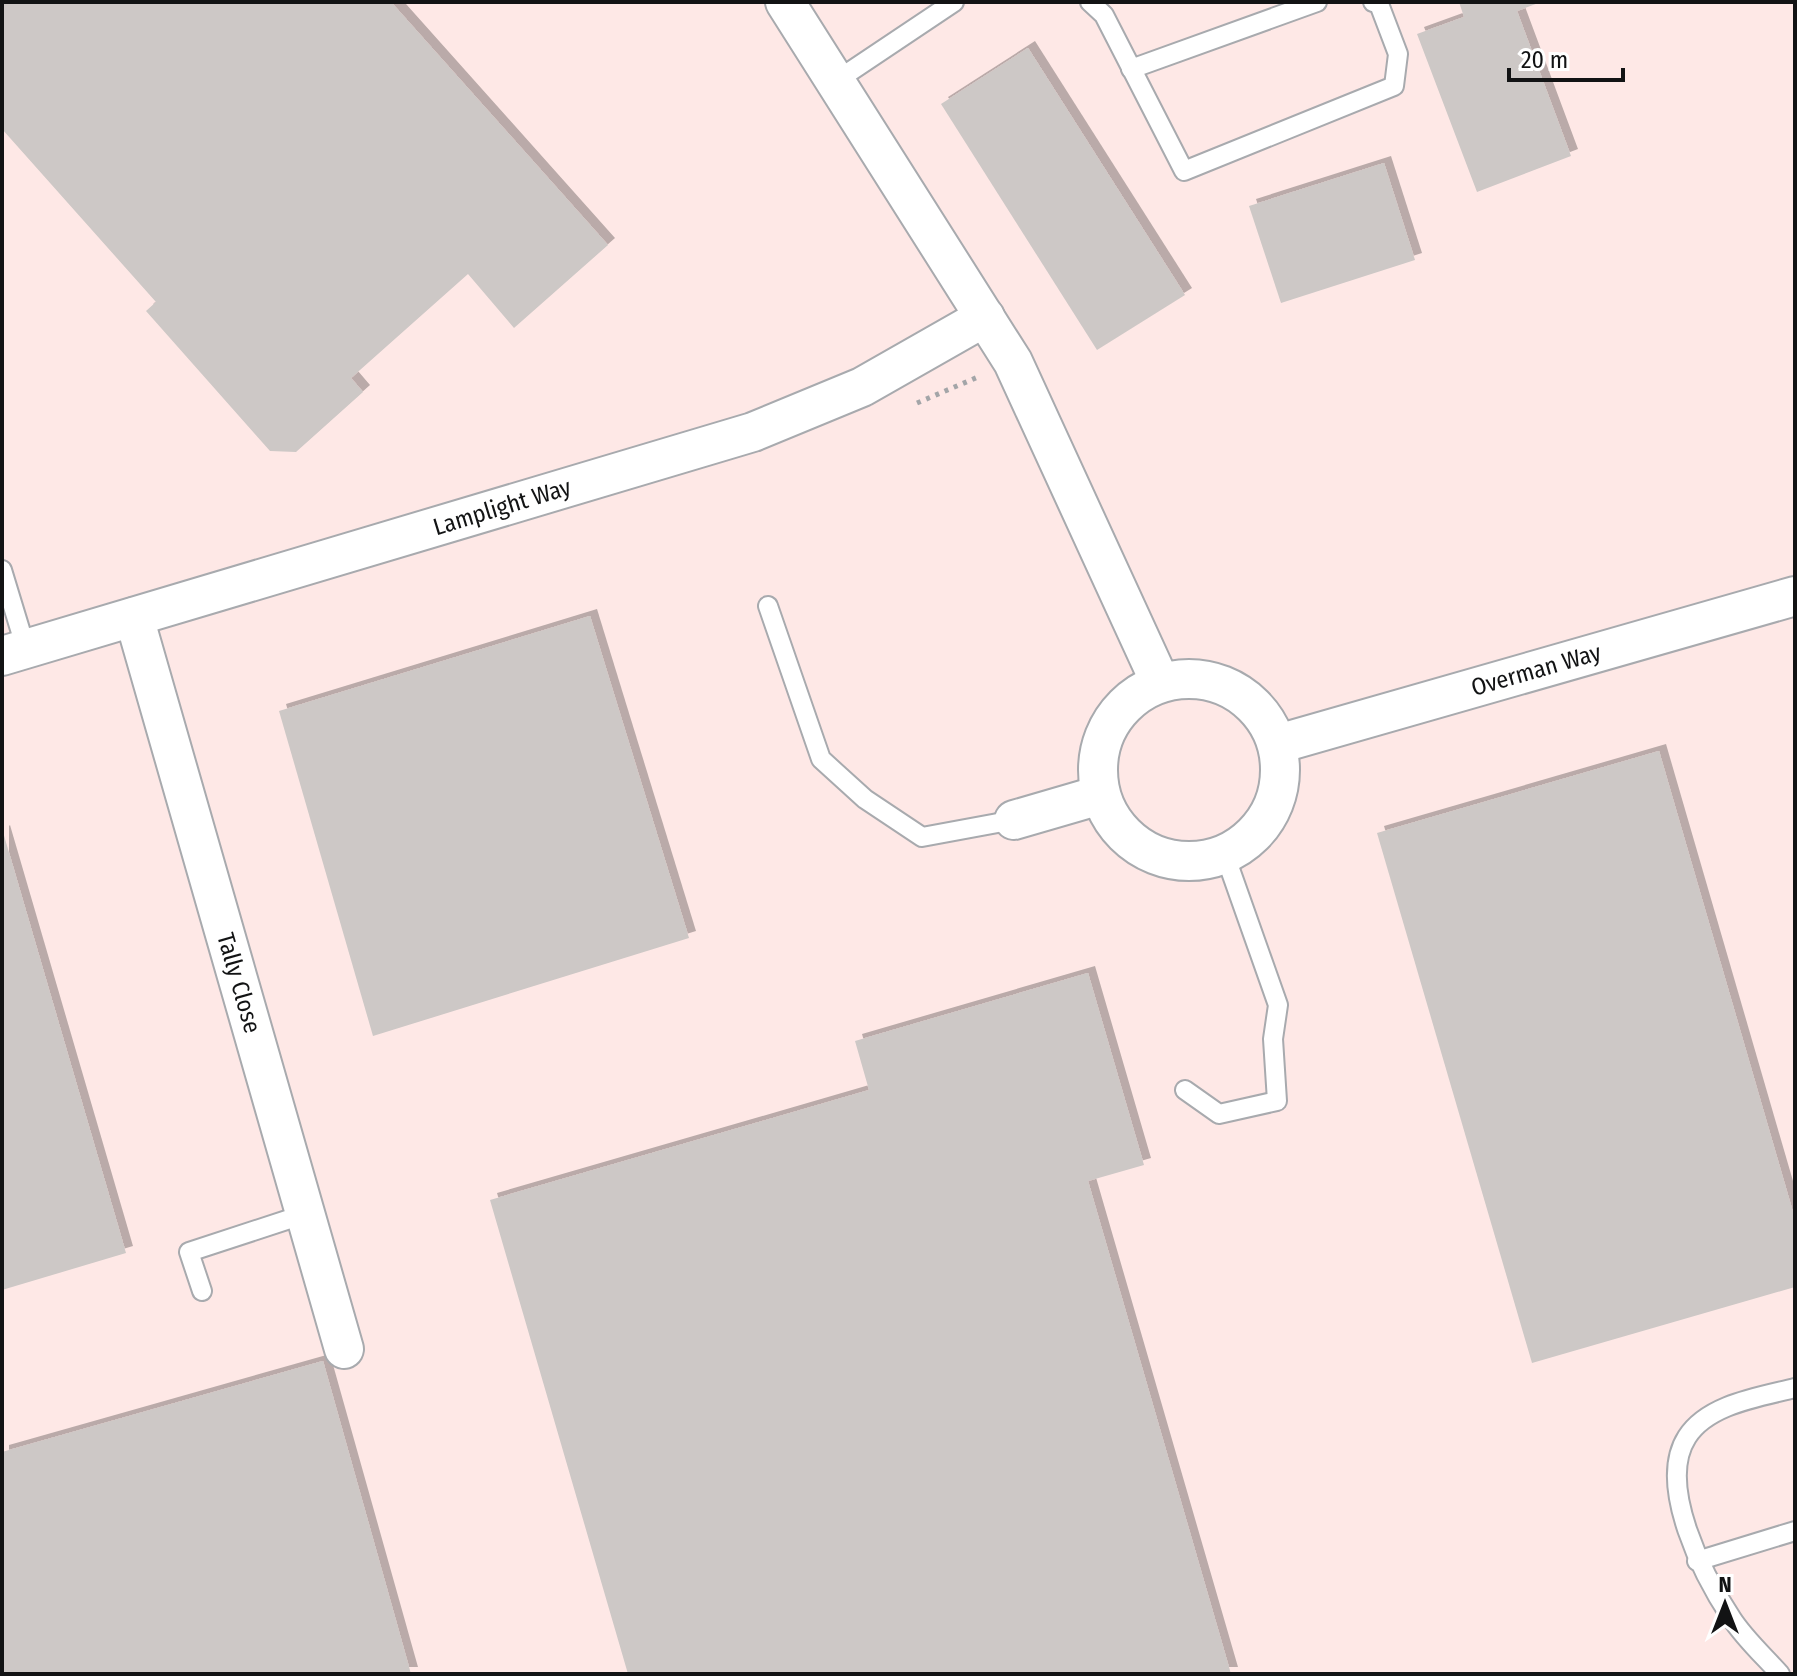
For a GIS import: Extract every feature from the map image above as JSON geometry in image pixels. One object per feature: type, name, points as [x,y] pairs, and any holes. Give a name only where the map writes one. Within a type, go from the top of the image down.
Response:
[{"type":"street","points":[[785,2],[1013,362],[1160,682]]},
{"type":"street","name":"Lamplight Way","points":[[14,652],[753,432],[862,387],[985,317]]},
{"type":"street","name":"Overman Way","points":[[1278,744],[1795,596]]},
{"type":"street","name":"Tally Close","points":[[134,617],[344,1349]]},
{"type":"street","points":[[1191,678],[1223,684],[1250,701],[1270,726],[1278,744],[1281,776],[1273,807],[1256,833],[1225,855],[1194,862],[1161,858],[1133,844],[1111,820],[1100,795],[1096,764],[1104,732],[1122,706],[1160,682],[1191,678]]},
{"type":"street","points":[[1014,820],[1100,795]]},
{"type":"lane","points":[[836,81],[954,2]]},
{"type":"lane","points":[[1090,2],[1104,15],[1184,171],[1394,86],[1398,54],[1379,4],[1373,2]]},
{"type":"lane","points":[[1131,69],[1317,2]]},
{"type":"lane","points":[[2,570],[14,652]]},
{"type":"lane","points":[[768,606],[821,759],[865,799],[922,837],[1014,820]]},
{"type":"lane","points":[[1185,1090],[1219,1114],[1277,1101],[1273,1039],[1278,1005],[1225,855]]},
{"type":"lane","points":[[202,1291],[189,1252],[305,1214]]},
{"type":"lane","points":[[1780,1674],[1733,1622],[1697,1561],[1675,1479],[1687,1436],[1726,1405],[1795,1388]]},
{"type":"lane","points":[[1697,1561],[1795,1531]]},
{"type":"shaded area","points":[[2,2],[1795,2],[1795,1674],[2,1674]]},
{"type":"building","points":[[2,2],[391,2],[608,245],[514,328],[468,274],[351,378],[363,392],[296,452],[270,451],[146,311],[156,302],[2,129]]},
{"type":"building","points":[[1459,2],[1541,2],[1517,11],[1571,156],[1477,192],[1417,34],[1464,17]]},
{"type":"building","points":[[1028,48],[1185,295],[1097,350],[941,104]]},
{"type":"building","points":[[1384,163],[1415,260],[1281,303],[1249,206]]},
{"type":"building","points":[[590,616],[689,938],[373,1036],[279,711]]},
{"type":"building","points":[[1659,751],[1795,1219],[1795,1287],[1532,1363],[1377,833]]},
{"type":"building","points":[[2,833],[126,1253],[2,1290]]},
{"type":"building","points":[[1088,973],[1144,1165],[1088,1181],[1231,1674],[628,1674],[490,1200],[869,1090],[855,1041]]},
{"type":"building","points":[[323,1361],[411,1674],[2,1674],[2,1452]]}]
